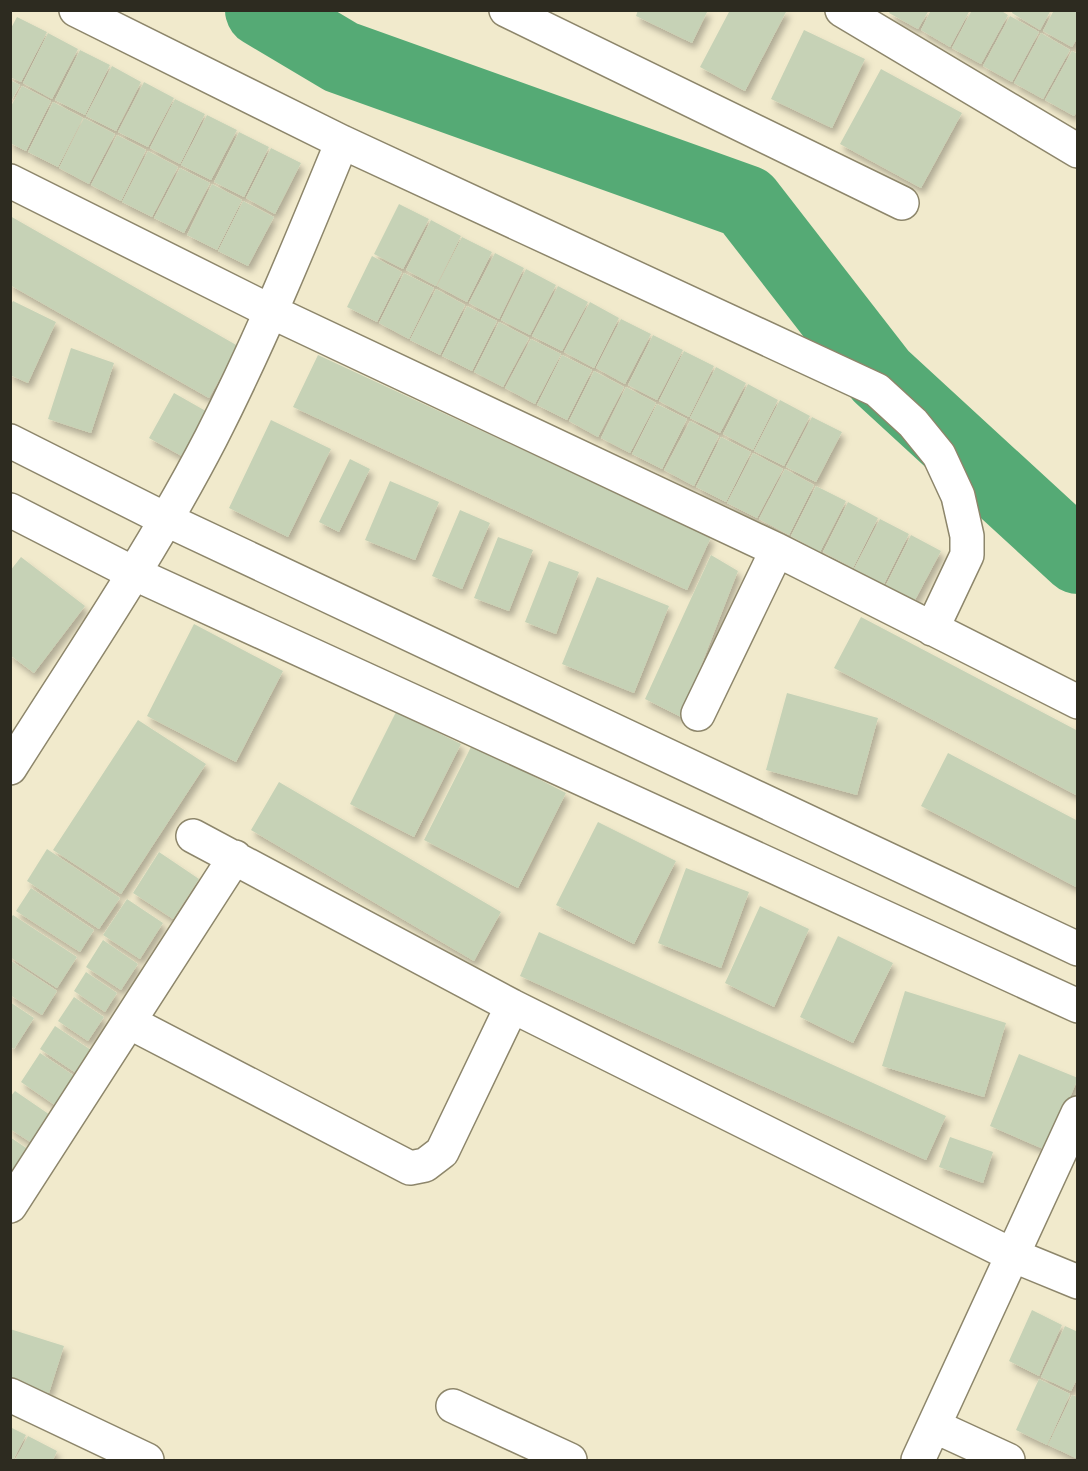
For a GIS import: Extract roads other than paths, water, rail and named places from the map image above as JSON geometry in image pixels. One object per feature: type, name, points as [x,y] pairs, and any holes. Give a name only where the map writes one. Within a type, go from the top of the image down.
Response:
[{"type":"street","points":[[76,10],[342,142],[877,390],[914,423],[939,455],[958,496],[967,536],[967,555],[932,629]]},
{"type":"street","points":[[506,10],[902,203]]},
{"type":"street","points":[[842,10],[1077,151]]},
{"type":"street","points":[[10,768],[133,573],[210,438],[272,312],[342,142]]},
{"type":"street","points":[[10,181],[272,312],[777,550],[1077,702]]},
{"type":"street","points":[[10,441],[165,519],[1077,949]]},
{"type":"street","points":[[10,510],[133,573],[1077,1006]]},
{"type":"street","points":[[698,714],[777,550]]},
{"type":"street","points":[[193,836],[512,1006],[1012,1255],[1077,1282]]},
{"type":"street","points":[[10,1206],[235,857]]},
{"type":"street","points":[[129,1022],[410,1168],[425,1165],[442,1152],[512,1006]]},
{"type":"street","points":[[918,1461],[1077,1113]]},
{"type":"street","points":[[10,1395],[147,1461]]},
{"type":"street","points":[[453,1406],[570,1461]]},
{"type":"street","points":[[934,1426],[1008,1461]]},
{"type":"waterway","points":[[262,10],[341,57],[746,202],[881,376],[1078,557]]}]
